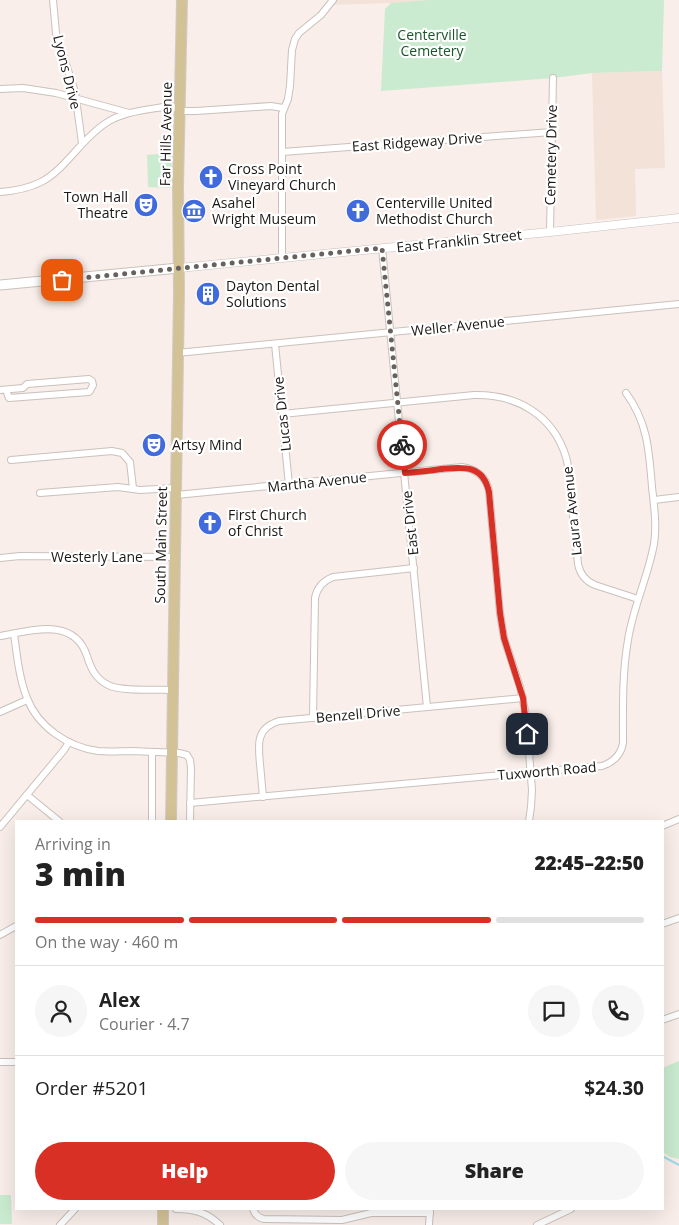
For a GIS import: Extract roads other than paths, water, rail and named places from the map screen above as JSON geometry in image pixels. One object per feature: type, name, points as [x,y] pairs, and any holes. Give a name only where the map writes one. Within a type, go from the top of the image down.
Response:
[{"type":"main road","name":"Far Hills Avenue","points":[[179,268],[178,185],[182,0]]},
{"type":"main road","points":[[0,285],[179,268]]},
{"type":"main road","name":"South Main Street","points":[[171,820],[179,268]]},
{"type":"main road","points":[[163,1225],[164,1210]]},
{"type":"street","name":"Lyons Drive","points":[[53,0],[56,33],[76,98],[82,143]]},
{"type":"street","points":[[282,258],[284,108],[290,86],[292,50],[295,39],[299,34],[321,15],[333,0]]},
{"type":"street","name":"Cemetery Drive","points":[[550,232],[553,78]]},
{"type":"street","points":[[0,89],[32,88],[56,92],[129,113]]},
{"type":"street","points":[[0,192],[20,189],[42,182],[57,171],[82,143],[105,123],[129,113],[169,106],[180,111],[196,112],[271,106],[284,108]]},
{"type":"street","name":"East Ridgeway Drive","points":[[282,152],[552,132]]},
{"type":"street","name":"East Franklin Street","points":[[179,268],[679,218]]},
{"type":"street","name":"East Drive","points":[[382,248],[428,707]]},
{"type":"street","name":"Weller Avenue","points":[[177,353],[679,304]]},
{"type":"street","name":"Lucas Drive","points":[[275,344],[289,485]]},
{"type":"street","points":[[89,379],[93,385],[89,392],[9,398],[3,390],[24,388],[27,384],[89,379]]},
{"type":"street","name":"Tuxworth Road","points":[[190,803],[530,773],[602,766],[613,762],[620,753],[623,743],[625,656],[630,629],[654,543],[655,520],[646,433],[635,407],[626,393]]},
{"type":"street","name":"Laura Avenue","points":[[282,414],[474,395],[493,395],[514,401],[531,409],[551,428],[566,457],[579,570],[591,584],[638,599]]},
{"type":"street","points":[[11,460],[112,451],[122,453],[130,462],[133,488]]},
{"type":"street","name":"Martha Avenue","points":[[40,493],[118,487],[176,492],[289,485],[467,468],[478,472],[486,482],[489,492],[504,638],[523,698],[526,715],[532,798],[529,820]]},
{"type":"street","points":[[654,500],[679,498]]},
{"type":"street","name":"Westerly Lane","points":[[0,558],[20,556],[175,557]]},
{"type":"street","points":[[313,718],[315,598],[319,587],[333,577],[414,568]]},
{"type":"street","points":[[0,636],[49,629],[63,630],[78,640],[86,652],[93,673],[107,685],[121,689],[173,690]]},
{"type":"street","points":[[14,634],[22,681],[28,700],[35,713],[52,731],[68,742],[99,751],[172,752],[187,755],[190,760],[190,820]]},
{"type":"street","name":"Benzell Drive","points":[[263,797],[258,742],[262,732],[269,725],[279,721],[523,698]]},
{"type":"street","points":[[0,712],[28,700]]},
{"type":"street","points":[[0,827],[64,750],[68,742]]},
{"type":"street","points":[[152,752],[152,820]]},
{"type":"street","points":[[27,795],[58,820]]},
{"type":"street","points":[[664,825],[679,819]]},
{"type":"street","points":[[664,923],[679,918]]},
{"type":"street","points":[[0,935],[15,927]]},
{"type":"street","points":[[664,1019],[679,1014]]},
{"type":"street","points":[[0,1062],[15,1062]]},
{"type":"street","points":[[60,1225],[74,1210]]},
{"type":"street","points":[[253,1210],[258,1217],[264,1219],[342,1220],[378,1211],[430,1211],[429,1225]]},
{"type":"street","points":[[537,1225],[570,1210]]},
{"type":"street","points":[[204,1211],[220,1225]]},
{"type":"waterway","points":[[664,1157],[679,1165]]},
{"type":"place","name":"Cross Point Vineyard Church","points":[[211,177]]},
{"type":"place","name":"Town Hall Theatre","points":[[146,205]]},
{"type":"place","name":"Asahel Wright Museum","points":[[194,211]]},
{"type":"place","name":"Centerville United Methodist Church","points":[[358,211]]},
{"type":"place","name":"Dayton Dental Solutions","points":[[208,294]]},
{"type":"place","name":"Artsy Mind","points":[[154,445]]},
{"type":"place","name":"First Church of Christ","points":[[210,523]]},
{"type":"park label","name":"Centerville Cemetery","points":[[432,43]]}]
